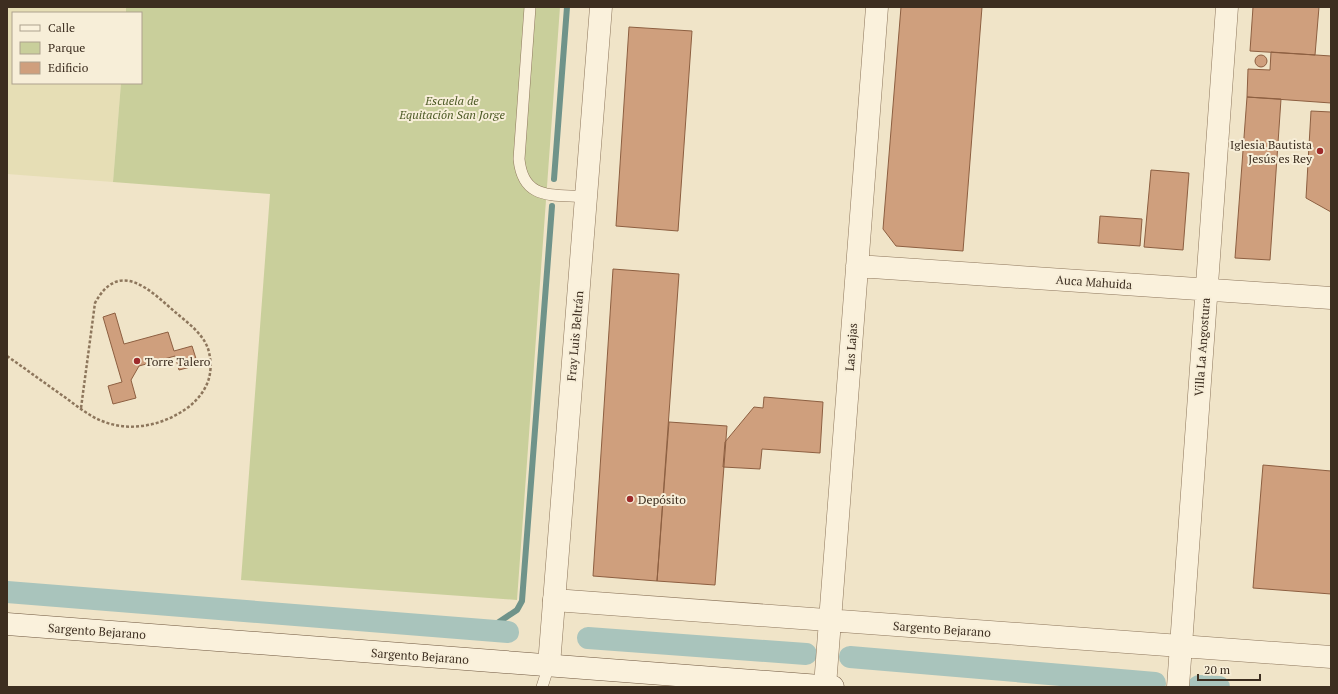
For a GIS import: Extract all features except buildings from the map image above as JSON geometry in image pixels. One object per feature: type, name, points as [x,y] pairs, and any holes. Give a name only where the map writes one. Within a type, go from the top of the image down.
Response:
[{"type":"street","name":"Fray Luis Beltrán","points":[[549,666],[601,7]]},
{"type":"street","name":"Las Lajas","points":[[829,687],[830,620],[877,7]]},
{"type":"street","name":"Villa La Angostura","points":[[1178,687],[1227,7]]},
{"type":"street","name":"Auca Mahuida","points":[[857,266],[1331,298]]},
{"type":"street","name":"Sargento Bejarano","points":[[554,600],[1331,657]]},
{"type":"street","name":"Sargento Bejarano","points":[[7,624],[829,687]]},
{"type":"lane","points":[[530,7],[519,159],[522,176],[526,183],[539,192],[586,197]]},
{"type":"lane","points":[[542,687],[549,666]]},
{"type":"path","points":[[7,356],[80,408],[101,421],[116,425],[151,425],[165,421],[189,406],[200,396],[207,386],[211,375],[211,364],[209,351],[204,340],[196,331],[145,286],[130,281],[114,283],[100,295],[95,303],[80,408]]},
{"type":"shaded area","points":[[7,7],[126,7],[126,12],[12,12],[12,84],[121,84],[113,182],[7,174]]},
{"type":"green space","name":"Escuela de Equitación San Jorge","points":[[126,7],[560,7],[517,600],[241,580],[270,194],[113,182],[121,84],[142,84],[142,12],[126,12]]},
{"type":"waterway","points":[[554,179],[567,7]]},
{"type":"waterway","points":[[487,630],[517,610],[522,601],[552,206]]},
{"type":"waterway","points":[[7,592],[508,632]]},
{"type":"waterway","points":[[588,638],[806,654]]},
{"type":"waterway","points":[[850,657],[1155,683]]},
{"type":"waterway","points":[[1199,686],[1219,687]]},
{"type":"place","name":"Iglesia Bautista Jesús es Rey","points":[[1320,151]]},
{"type":"place","name":"Torre Talero","points":[[137,361]]},
{"type":"place","name":"Depósito","points":[[630,499]]}]
